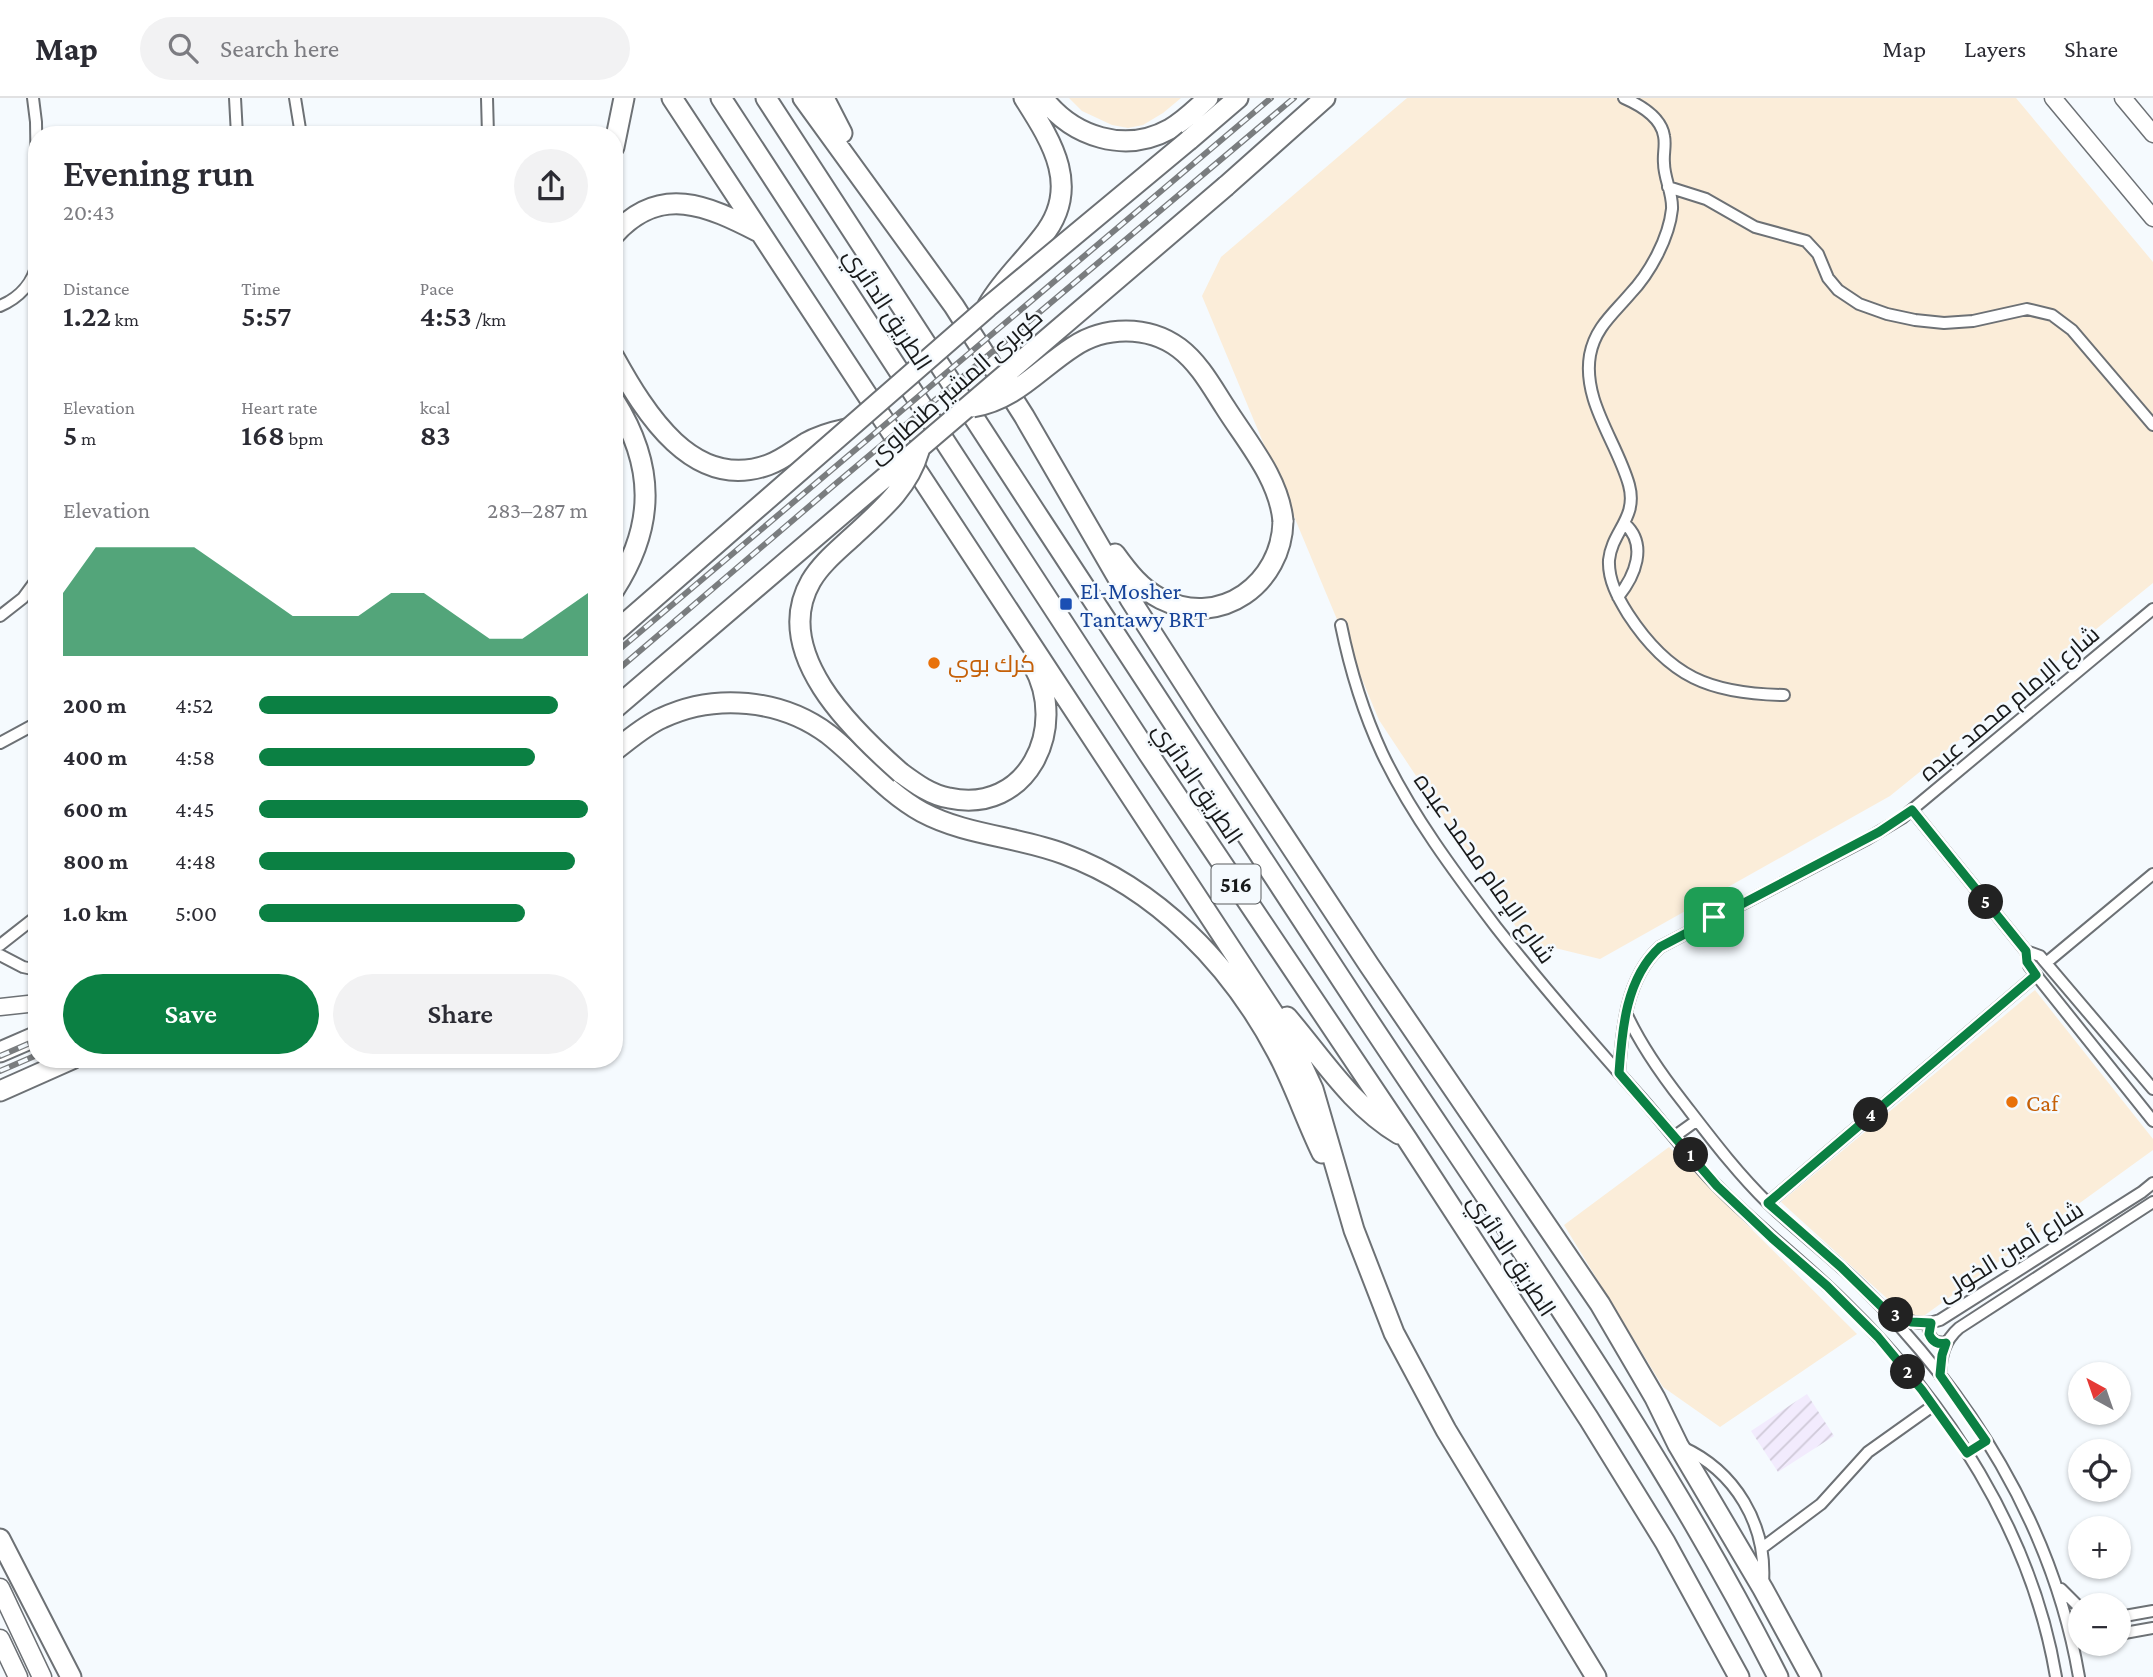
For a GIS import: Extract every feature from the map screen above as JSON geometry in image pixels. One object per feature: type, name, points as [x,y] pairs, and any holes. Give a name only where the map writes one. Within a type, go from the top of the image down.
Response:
[{"type":"highway","points":[[618,126],[624,98]]},
{"type":"highway","name":"516","points":[[672,98],[1289,1037],[1309,1080],[1324,1124],[1339,1184],[1370,1276],[1416,1377],[1596,1676]]},
{"type":"highway","name":"الطريق الدائري","points":[[721,98],[1141,741],[1408,1139],[1628,1480],[1739,1677]]},
{"type":"highway","name":"الطريق الدائري","points":[[766,98],[1184,741],[1600,1372],[1700,1534],[1779,1677]]},
{"type":"highway","name":"الطريق الدائري","points":[[803,98],[925,265],[981,348],[1130,599],[1285,838],[1600,1304],[1811,1677]]},
{"type":"highway","points":[[824,98],[848,145],[861,179]]},
{"type":"highway","points":[[988,307],[1009,273],[1050,226],[1061,194],[1056,153],[1024,98]]},
{"type":"highway","points":[[1043,98],[1061,118],[1080,130],[1101,138],[1124,141],[1147,138],[1168,129],[1208,98]]},
{"type":"highway","name":"كوبرى المشير طنطاوى","points":[[623,626],[988,307],[1238,98]]},
{"type":"highway","name":"كوبرى المشير طنطاوى","points":[[623,701],[919,450],[1325,98]]},
{"type":"highway","points":[[623,227],[646,212],[680,204],[714,210],[761,233]]},
{"type":"highway","points":[[968,407],[985,405],[1012,394],[1071,348],[1091,337],[1125,331],[1153,335],[1179,348],[1206,378],[1270,478],[1280,499],[1283,521],[1278,553],[1261,581],[1234,601],[1202,608],[1180,606],[1150,593],[1129,572],[1103,537],[1081,517]]},
{"type":"highway","points":[[623,371],[671,440],[687,454],[716,468],[748,470],[769,465],[811,440],[846,429]]},
{"type":"highway","points":[[623,415],[639,447],[646,488],[644,517],[637,544],[623,572]]},
{"type":"highway","points":[[919,450],[913,470],[898,492],[817,572],[803,598],[800,618],[803,648],[821,684],[861,734],[901,773],[934,794],[956,800],[996,794],[1013,784],[1028,770],[1039,753],[1047,723],[1044,691],[996,592]]},
{"type":"highway","points":[[623,744],[650,724],[690,708],[732,702],[775,708],[801,718],[826,733],[893,792],[933,817],[975,833],[1024,842],[1062,853],[1122,882],[1178,924],[1210,956],[1239,992],[1276,1049],[1315,1139],[1339,1184]]},
{"type":"highway","points":[[1261,993],[1289,1018],[1360,1105],[1382,1124],[1408,1139]]},
{"type":"highway","points":[[0,1052],[28,1040]]},
{"type":"highway","points":[[0,1091],[52,1068]]},
{"type":"highway","points":[[0,1539],[71,1677]]},
{"type":"main road","points":[[2053,98],[2153,218]]},
{"type":"main road","points":[[2123,98],[2153,134]]},
{"type":"main road","points":[[0,1007],[28,1004]]},
{"type":"main road","points":[[0,1588],[42,1677]]},
{"type":"main road","points":[[0,1639],[18,1677]]},
{"type":"street","points":[[33,98],[36,126]]},
{"type":"street","points":[[235,98],[237,126]]},
{"type":"street","points":[[295,98],[300,126]]},
{"type":"street","points":[[487,98],[488,126]]},
{"type":"street","points":[[1624,98],[1651,114],[1660,125],[1665,138],[1664,166],[1672,209],[1661,243],[1641,281],[1601,326],[1593,345],[1589,366],[1593,398],[1629,486],[1630,509],[1612,546],[1609,563],[1611,580],[1618,597],[1642,634],[1667,661],[1683,673],[1700,682],[1728,690],[1784,695]]},
{"type":"street","points":[[1668,187],[1706,199],[1755,227],[1806,241],[1818,254],[1828,278],[1838,290],[1859,304],[1886,314],[1944,323],[1973,321],[2027,309],[2052,315],[2072,330],[2153,425]]},
{"type":"street","points":[[0,306],[12,300],[28,284]]},
{"type":"street","points":[[1618,597],[1629,581],[1638,557],[1636,539],[1625,524]]},
{"type":"street","points":[[0,616],[27,592]]},
{"type":"street","name":"شارع الإمام محمد عبده","points":[[1619,1073],[1626,1013],[1640,970],[1660,947],[1879,832],[1912,810],[2153,610]]},
{"type":"street","name":"شارع الإمام محمد عبده","points":[[1342,625],[1367,717],[1382,752],[1405,796],[1496,928],[1717,1186],[1861,1319],[1894,1355],[1934,1405],[1967,1453],[2001,1514],[2030,1579],[2045,1621],[2056,1677]]},
{"type":"street","points":[[0,743],[28,728]]},
{"type":"street","points":[[1912,810],[2026,951],[2027,962],[2036,975],[2153,1121]]},
{"type":"street","points":[[2046,963],[2153,874]]},
{"type":"street","points":[[0,945],[28,923]]},
{"type":"street","points":[[2026,951],[2037,954],[2046,963],[2153,1089]]},
{"type":"street","points":[[0,955],[28,968]]},
{"type":"street","points":[[1768,1203],[2036,975]]},
{"type":"street","points":[[1626,1013],[1649,1056],[1696,1121],[1768,1203],[1883,1308],[1940,1375],[1986,1441],[2022,1503],[2068,1610]]},
{"type":"street","points":[[1675,1136],[1696,1121]]},
{"type":"street","name":"شارع أمين الخولى","points":[[1883,1308],[1911,1322],[1931,1323],[1955,1311],[2153,1183]]},
{"type":"street","name":"شارع أمين الخولى","points":[[1940,1375],[1946,1343],[1965,1324],[2153,1202]]},
{"type":"street","points":[[1931,1323],[1929,1334],[1933,1340],[1946,1343]]},
{"type":"street","points":[[1762,1548],[1821,1504],[1868,1452],[1934,1405]]},
{"type":"street","points":[[1967,1453],[1986,1441]]},
{"type":"street","points":[[1678,1445],[1712,1465],[1731,1483],[1750,1512],[1762,1548],[1763,1589]]},
{"type":"street","points":[[2056,1582],[2068,1599]]},
{"type":"street","points":[[2131,1615],[2153,1611]]},
{"type":"street","points":[[2131,1632],[2153,1628]]},
{"type":"street","points":[[2078,1656],[2079,1677]]},
{"type":"shaded area","points":[[1069,98],[1181,98],[1143,125],[1128,128],[1112,125],[1082,111]]},
{"type":"shaded area","points":[[1407,98],[2016,98],[2153,262],[2153,583],[1890,796],[1600,959],[1551,947],[1530,948],[1379,720],[1202,296],[1221,257]]},
{"type":"shaded area","points":[[2035,990],[2153,1139],[2153,1150],[1914,1323],[1781,1202]]},
{"type":"shaded area","points":[[1669,1147],[1857,1334],[1720,1427],[1663,1387],[1564,1225]]},
{"type":"shaded area","points":[[1807,1394],[1834,1436],[1778,1472],[1751,1431]]},
{"type":"railway","points":[[623,646],[1271,98]]},
{"type":"railway","points":[[623,665],[1294,98]]},
{"type":"railway","points":[[0,1056],[28,1044]]},
{"type":"railway","points":[[0,1071],[28,1059]]},
{"type":"place","name":"El-Mosher Tantawy BRT","points":[[1066,604]]},
{"type":"place","name":"كرك بوي","points":[[934,663]]},
{"type":"place","name":"Caf","points":[[2012,1102]]},
{"type":"route","points":[[1912,810],[2026,951],[2027,962],[2036,975],[1768,1203],[1883,1308],[1911,1322],[1931,1323],[1930,1337],[1939,1343],[1946,1343],[1940,1375],[1986,1441],[1967,1453],[1922,1390],[1878,1337],[1827,1286],[1717,1186],[1619,1073],[1626,1013],[1640,970],[1660,947],[1714,917],[1891,826],[1912,810]]}]
